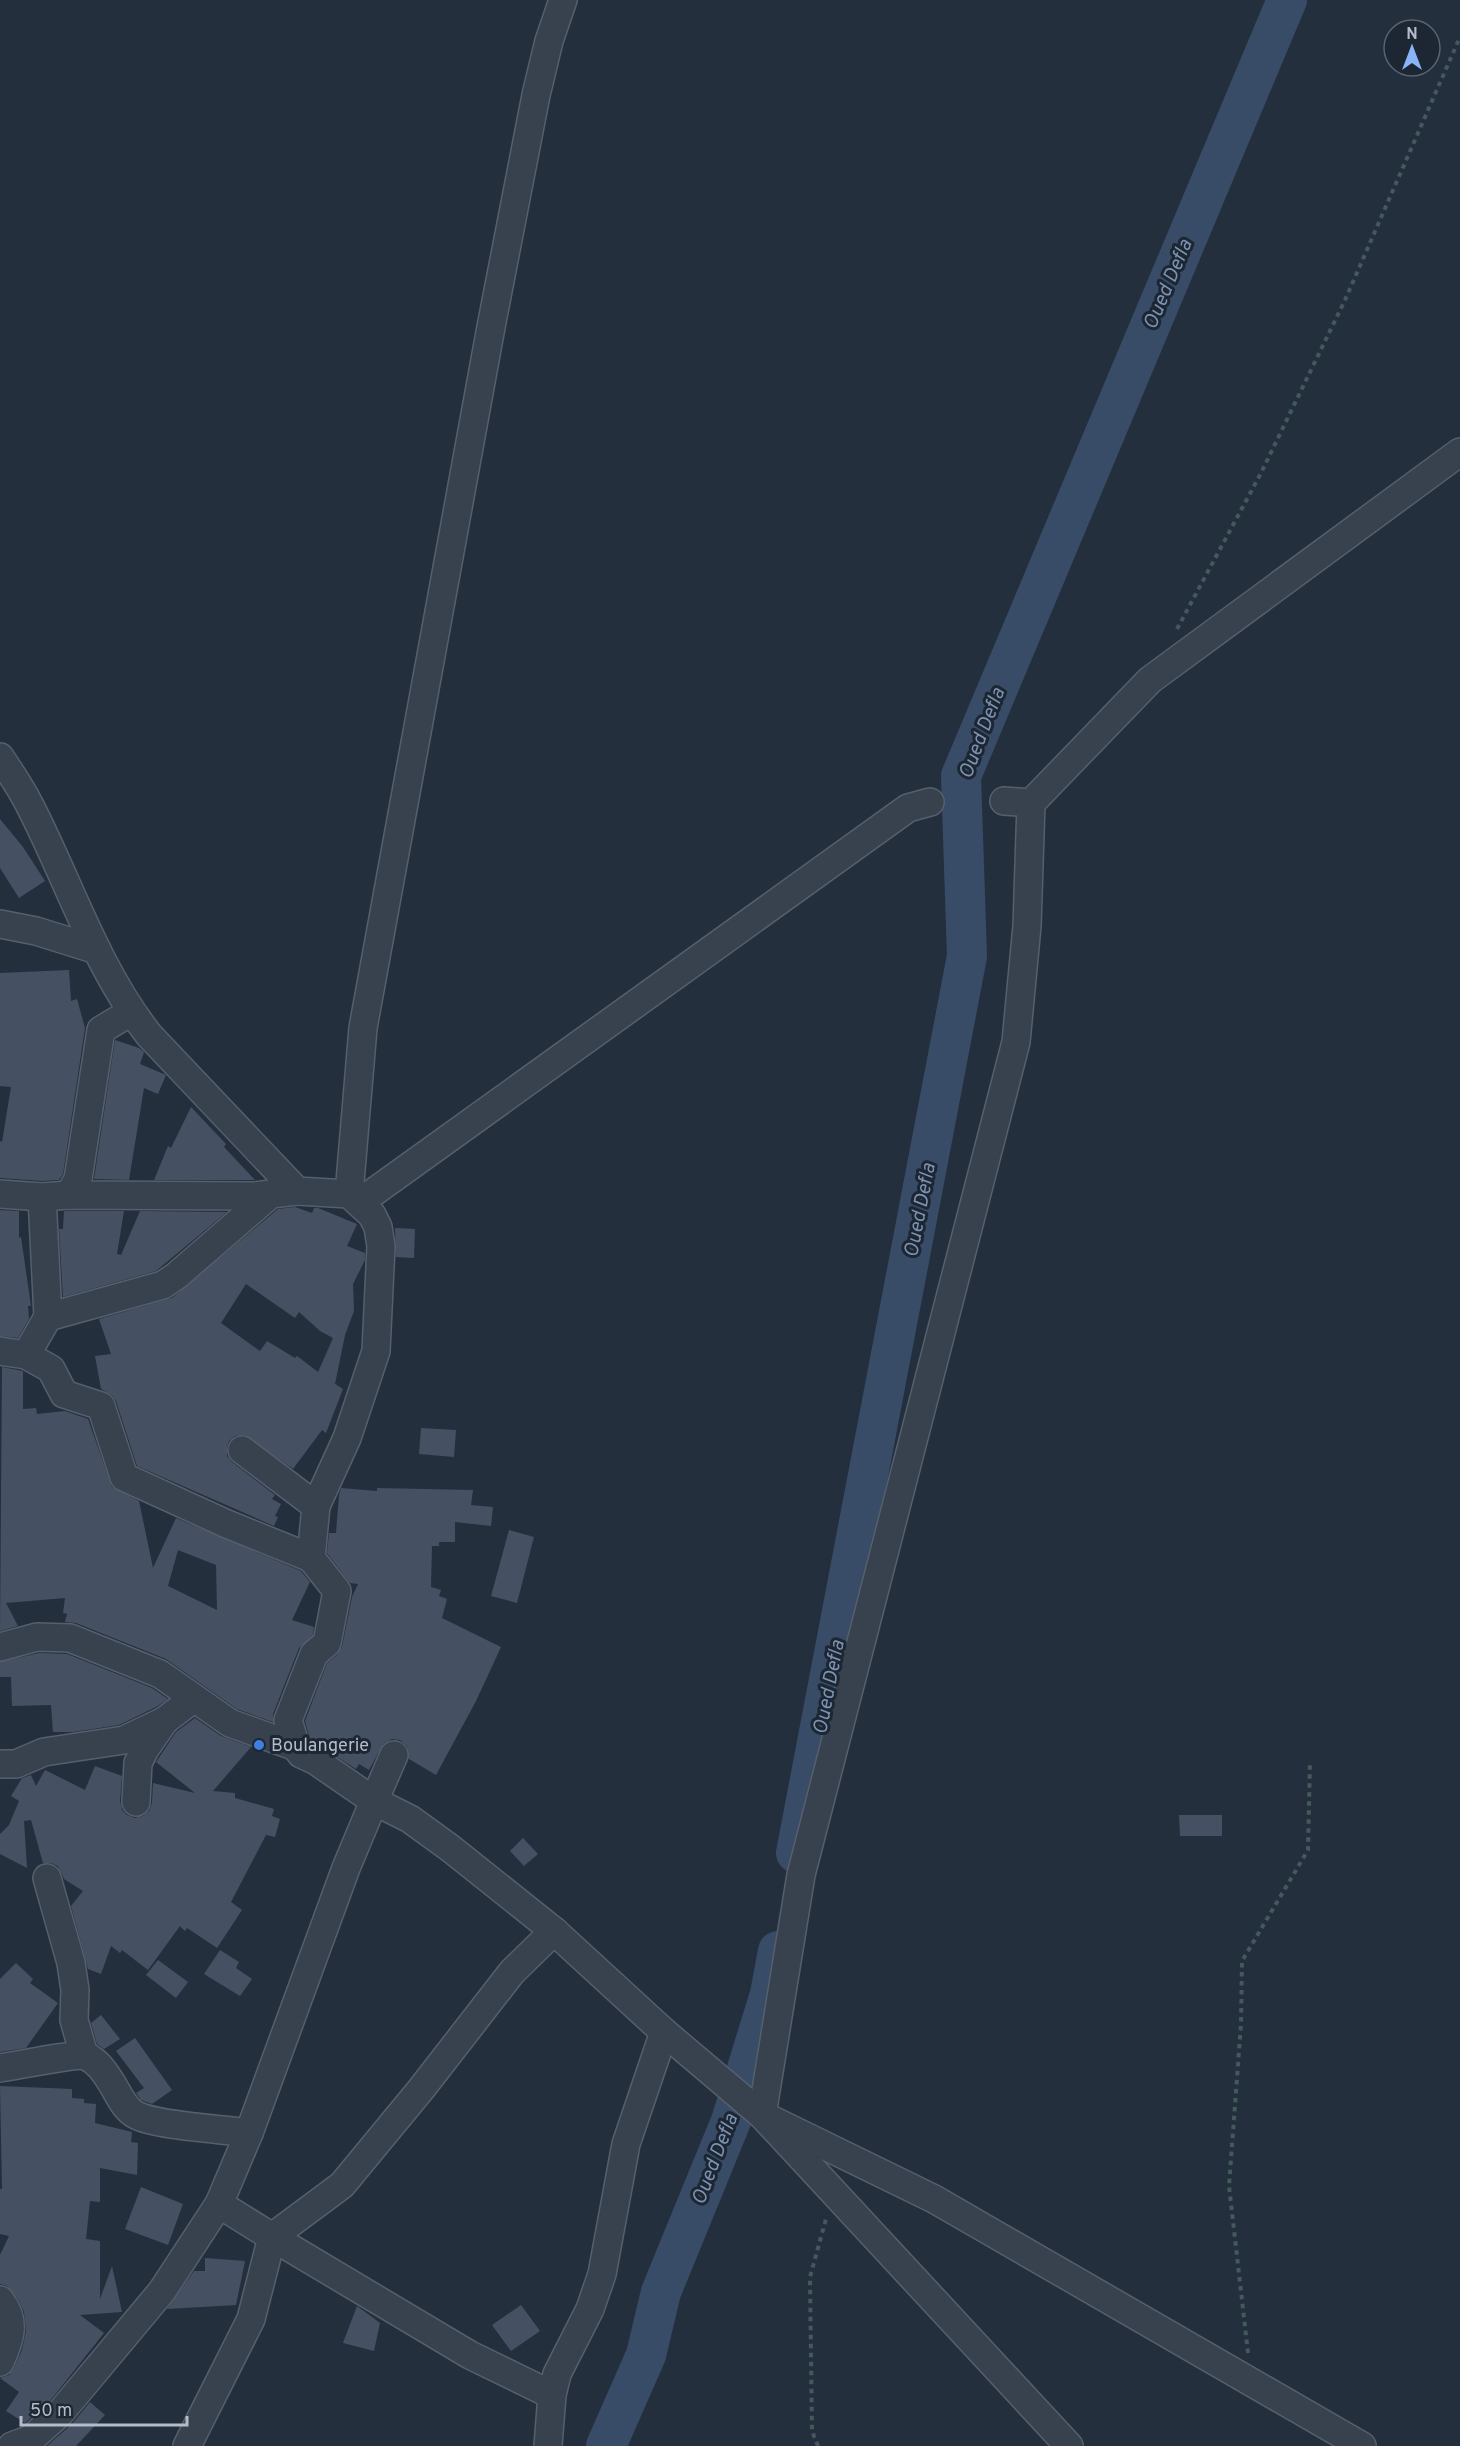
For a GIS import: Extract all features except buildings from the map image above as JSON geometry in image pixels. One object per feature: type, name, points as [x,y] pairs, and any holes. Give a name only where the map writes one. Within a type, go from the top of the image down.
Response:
[{"type":"street","points":[[311,1558],[316,1506],[347,1438],[376,1351],[381,1246],[378,1227],[372,1215],[355,1198],[363,1028],[531,118],[549,41],[563,0]]},
{"type":"street","points":[[761,2114],[801,1875],[1016,1042],[1027,926],[1017,802],[1150,680],[1460,452]]},
{"type":"street","points":[[0,757],[28,802],[96,950],[131,1012],[284,1192]]},
{"type":"street","points":[[0,1194],[42,1197],[69,1195],[255,1196],[284,1192],[355,1198],[908,808],[930,802]]},
{"type":"street","points":[[0,924],[36,931],[96,950]]},
{"type":"street","points":[[69,1195],[78,1179],[101,1030],[131,1012]]},
{"type":"street","points":[[48,1317],[163,1285],[284,1192]]},
{"type":"street","points":[[26,1355],[48,1317],[42,1197]]},
{"type":"street","points":[[0,1351],[26,1355],[51,1369],[64,1394],[101,1407],[124,1477],[311,1558],[337,1591],[327,1642],[314,1654],[288,1720],[296,1747],[301,1755],[316,1761],[375,1801],[410,1819],[442,1842],[554,1931],[669,2037],[761,2114],[1069,2446]]},
{"type":"street","points":[[242,1450],[316,1506]]},
{"type":"street","points":[[0,1647],[37,1637],[70,1638],[160,1674],[230,1723],[296,1747]]},
{"type":"street","points":[[0,1764],[16,1764],[44,1752],[124,1740],[164,1721],[193,1699]]},
{"type":"street","points":[[136,1802],[138,1763],[164,1721]]},
{"type":"street","points":[[12,2446],[31,2439],[61,2412],[162,2291],[219,2205],[249,2133],[313,1952],[394,1755]]},
{"type":"street","points":[[47,1878],[71,1963],[75,1990],[75,2020],[84,2055]]},
{"type":"street","points":[[187,2446],[251,2319],[273,2237],[342,2185],[422,2088],[512,1972],[554,1931]]},
{"type":"street","points":[[548,2446],[552,2394],[557,2374],[590,2309],[602,2274],[626,2144],[669,2037]]},
{"type":"street","points":[[0,2068],[58,2059],[69,2055],[84,2055],[100,2065],[128,2109],[136,2115],[177,2124],[249,2133]]},
{"type":"street","points":[[761,2114],[934,2199],[1362,2446]]},
{"type":"street","points":[[833,2193],[850,2158]]},
{"type":"street","points":[[219,2205],[470,2355],[552,2394]]},
{"type":"street","points":[[0,2300],[5,2306],[11,2323],[11,2337],[0,2362]]},
{"type":"path","points":[[1172,639],[1261,472],[1345,300],[1460,37]]},
{"type":"path","points":[[1251,2380],[1229,2186],[1242,1961],[1308,1850],[1310,1761]]},
{"type":"path","points":[[818,2446],[812,2431],[810,2277],[833,2193]]},
{"type":"waterway","name":"Oued Defla","points":[[796,1853],[967,956],[961,776],[1287,0]]},
{"type":"waterway","name":"Oued Defla","points":[[606,2446],[646,2355],[661,2292],[731,2121],[770,1994],[778,1951]]},
{"type":"place","name":"Boulangerie","points":[[259,1745]]}]
